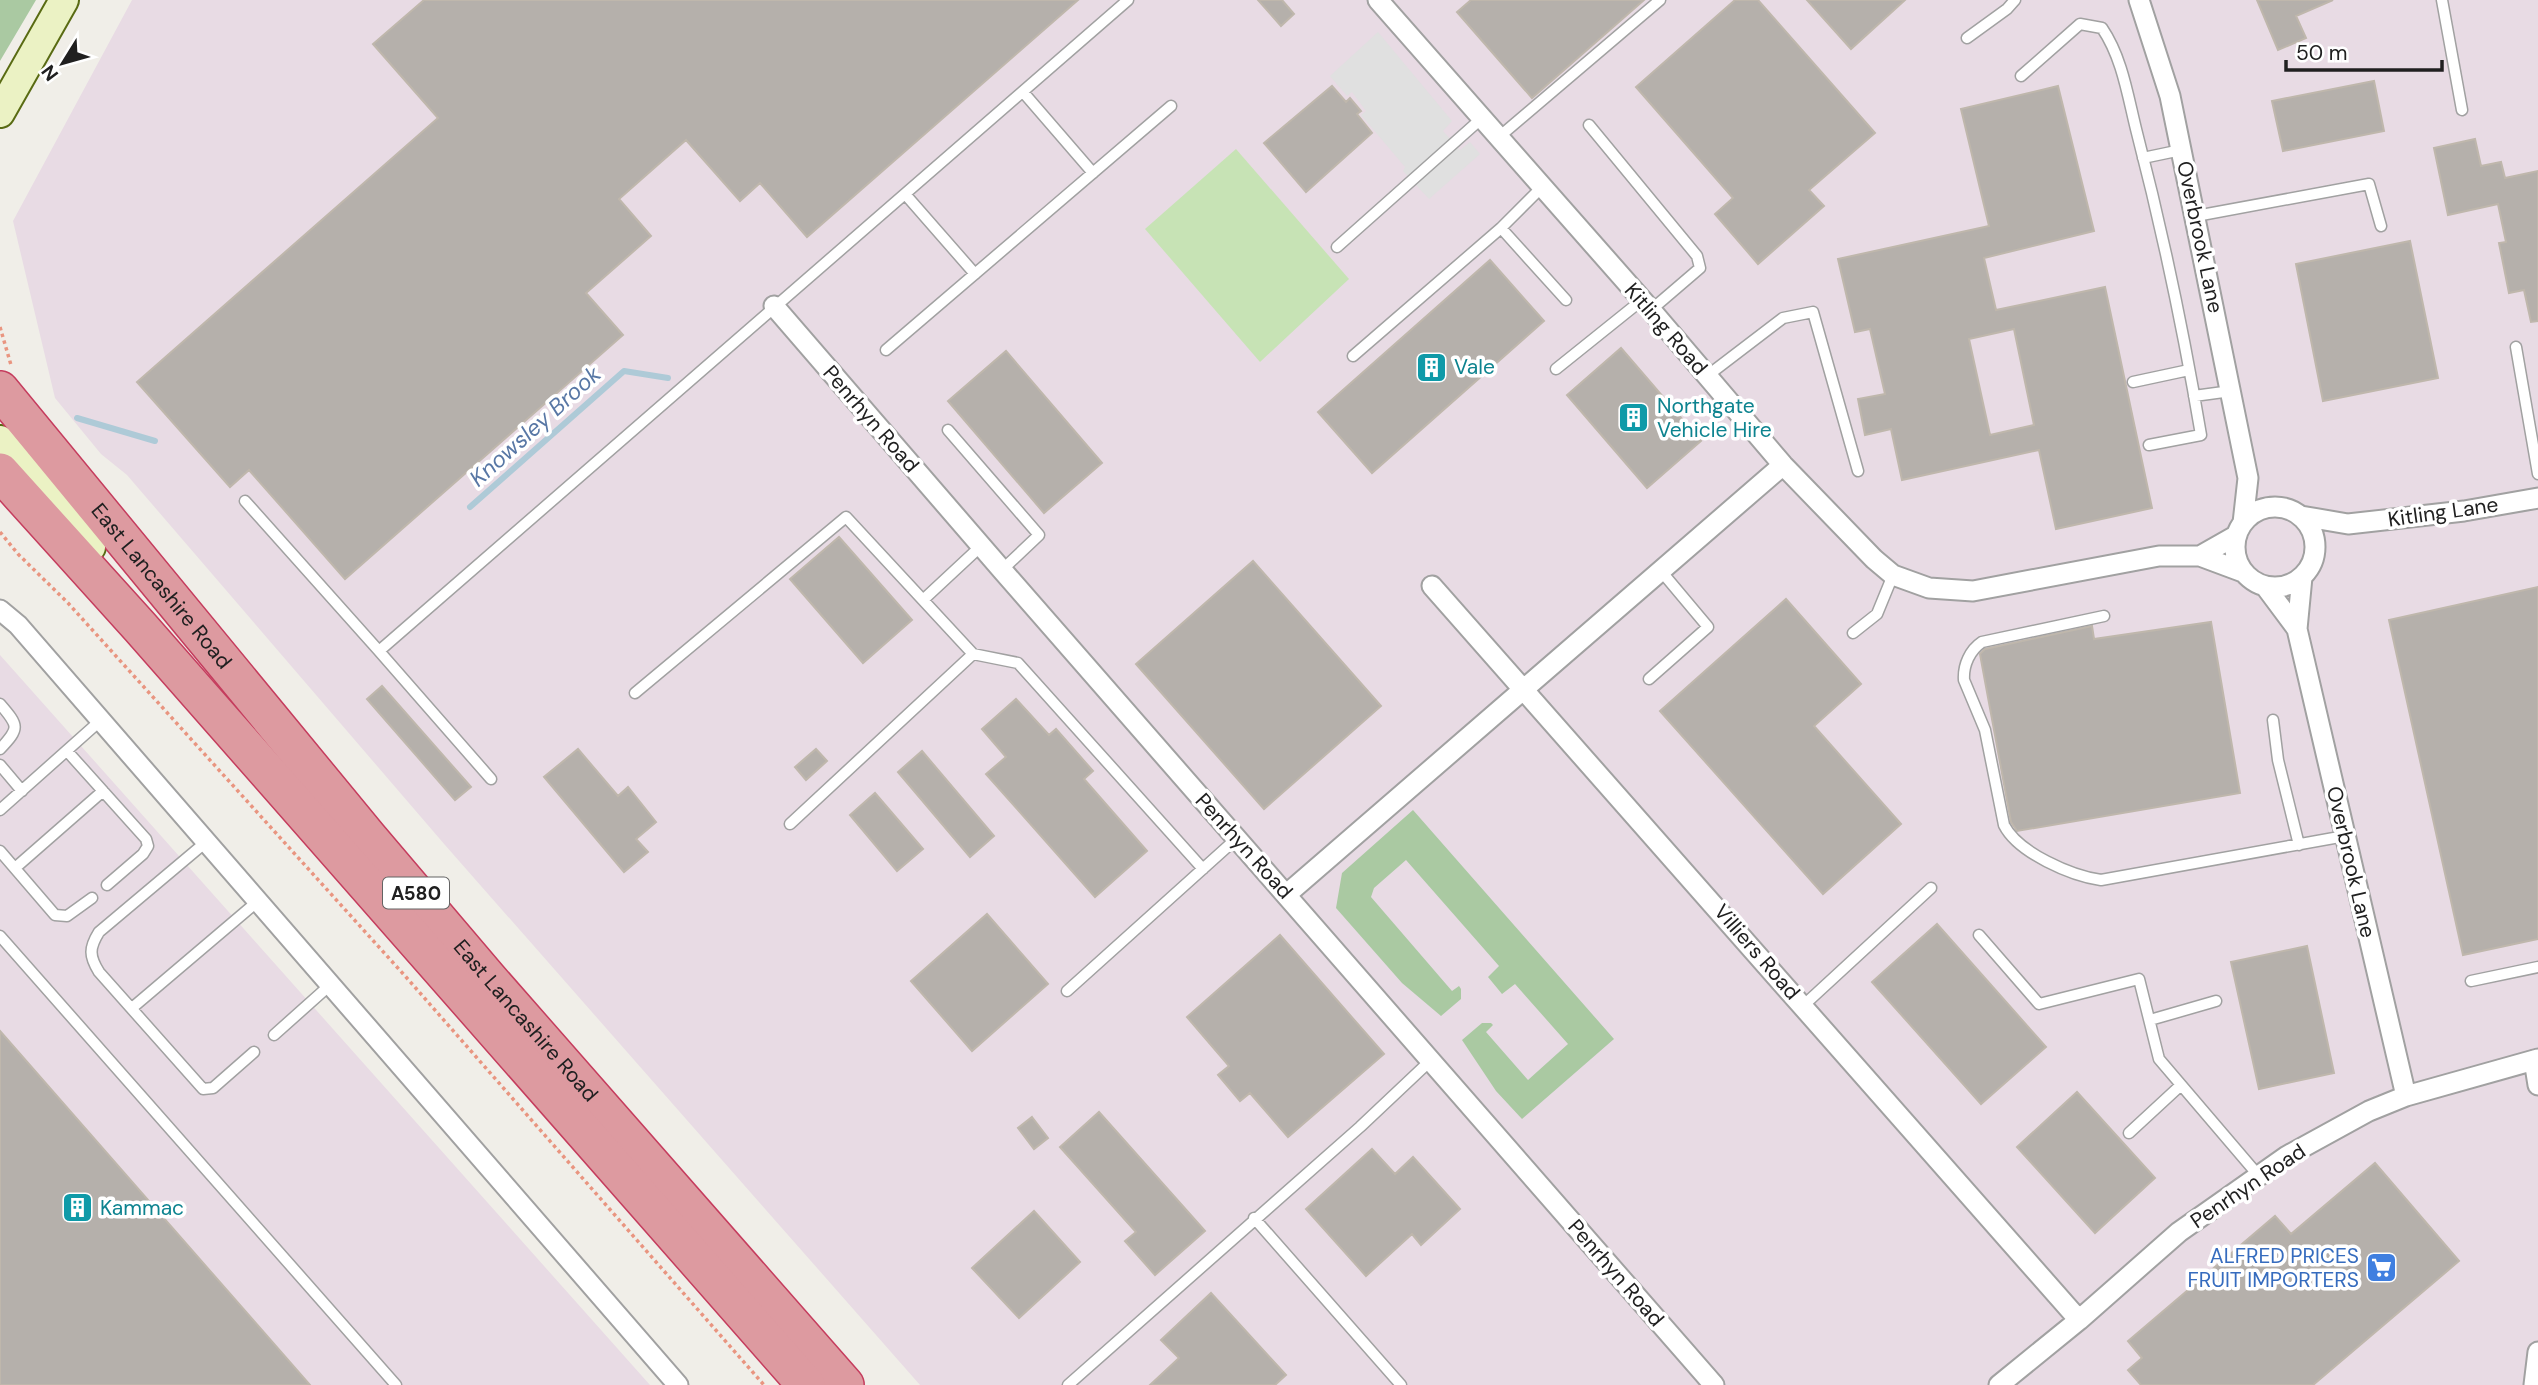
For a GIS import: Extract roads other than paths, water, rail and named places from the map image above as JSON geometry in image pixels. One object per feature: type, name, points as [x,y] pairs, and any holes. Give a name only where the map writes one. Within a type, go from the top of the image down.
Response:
[{"type":"highway","name":"East Lancashire Road","points":[[6,398],[393,867],[845,1385]]},
{"type":"highway","name":"East Lancashire Road","points":[[0,472],[140,627],[806,1385]]},
{"type":"street","points":[[0,113],[64,0]]},
{"type":"street","name":"Kitling Road","points":[[1378,0],[1783,465],[1874,559],[1893,575],[1929,588],[1973,591],[2159,556],[2200,556],[2243,572]]},
{"type":"street","name":"Overbrook Lane","points":[[2139,0],[2169,96],[2196,216],[2248,478],[2240,529]]},
{"type":"street","name":"Penrhyn Road","points":[[774,306],[1714,1385]]},
{"type":"street","points":[[0,370],[6,398]]},
{"type":"street","points":[[0,440],[96,553],[140,627]]},
{"type":"street","points":[[1287,894],[1783,465]]},
{"type":"street","points":[[2248,478],[2278,507]]},
{"type":"street","name":"Kitling Lane","points":[[2301,516],[2348,524],[2464,511],[2538,498]]},
{"type":"street","points":[[2200,556],[2240,529],[2253,513],[2278,507],[2301,516],[2309,526],[2315,538],[2313,561],[2302,577],[2291,584],[2265,586],[2253,581],[2243,572],[2237,560],[2235,547],[2240,529]]},
{"type":"street","points":[[2315,552],[2348,524]]},
{"type":"street","name":"Overbrook Lane","points":[[2302,577],[2297,629],[2406,1096]]},
{"type":"street","name":"Villiers Road","points":[[1432,586],[2078,1320]]},
{"type":"street","name":"Overbrook Lane","points":[[2265,586],[2297,629]]},
{"type":"street","points":[[0,610],[18,625],[678,1385]]},
{"type":"street","points":[[2536,1059],[2538,1085]]},
{"type":"street","name":"Penrhyn Road","points":[[2001,1384],[2179,1232],[2287,1156],[2369,1111],[2406,1096],[2536,1059]]},
{"type":"street","points":[[2534,1385],[2538,1352]]},
{"type":"lane","points":[[379,651],[1128,0]]},
{"type":"lane","points":[[1499,137],[1660,0]]},
{"type":"lane","points":[[1967,38],[2015,0]]},
{"type":"lane","points":[[2442,0],[2462,110]]},
{"type":"lane","points":[[2021,76],[2080,24],[2102,28],[2115,47],[2143,158],[2201,435],[2149,445]]},
{"type":"lane","points":[[1023,92],[1093,173]]},
{"type":"lane","points":[[886,349],[1171,106]]},
{"type":"lane","points":[[1337,247],[1482,118]]},
{"type":"lane","points":[[1556,369],[1700,268],[1697,256],[1589,125]]},
{"type":"lane","points":[[2143,158],[2181,150]]},
{"type":"lane","points":[[2196,216],[2369,184],[2381,226]]},
{"type":"lane","points":[[1353,356],[1501,228],[1542,187]]},
{"type":"lane","points":[[905,194],[975,274]]},
{"type":"lane","points":[[1501,228],[1566,300]]},
{"type":"lane","points":[[1707,376],[1783,318],[1813,312],[1858,471]]},
{"type":"lane","points":[[2516,347],[2538,474]]},
{"type":"lane","points":[[2133,382],[2189,370]]},
{"type":"lane","points":[[2194,396],[2231,391]]},
{"type":"lane","points":[[947,430],[1039,535],[1002,570]]},
{"type":"lane","points":[[245,501],[491,779]]},
{"type":"lane","points":[[635,693],[846,517],[973,654],[1018,663],[1203,869]]},
{"type":"lane","points":[[923,600],[981,546]]},
{"type":"lane","points":[[1649,679],[1708,627],[1661,571]]},
{"type":"lane","points":[[1853,633],[1877,614],[1893,575]]},
{"type":"lane","points":[[2104,616],[1982,642],[1975,646],[1968,658],[1963,671],[1964,680],[1985,730],[2004,825],[2009,835],[2062,869],[2086,878],[2101,880],[2345,836]]},
{"type":"lane","points":[[790,824],[973,654]]},
{"type":"lane","points":[[0,705],[13,719],[16,729],[0,749]]},
{"type":"lane","points":[[2273,719],[2278,760],[2299,845]]},
{"type":"lane","points":[[0,810],[101,720]]},
{"type":"lane","points":[[67,751],[146,839],[148,846],[143,854],[107,885]]},
{"type":"lane","points":[[0,765],[22,791]]},
{"type":"lane","points":[[15,868],[103,792]]},
{"type":"lane","points":[[1067,991],[1236,839]]},
{"type":"lane","points":[[206,842],[99,932],[91,945],[90,957],[99,972],[203,1089],[213,1088],[254,1052]]},
{"type":"lane","points":[[0,851],[55,915],[67,916],[92,898]]},
{"type":"lane","points":[[1804,1006],[1931,888]]},
{"type":"lane","points":[[132,1009],[258,901]]},
{"type":"lane","points":[[1979,935],[2039,1004],[2139,979],[2159,1059],[2259,1175]]},
{"type":"lane","points":[[0,936],[396,1385]]},
{"type":"lane","points":[[2470,981],[2538,967]]},
{"type":"lane","points":[[274,1035],[330,985]]},
{"type":"lane","points":[[2150,1020],[2216,1001]]},
{"type":"lane","points":[[1068,1385],[1360,1127],[1430,1061]]},
{"type":"lane","points":[[2129,1133],[2181,1085]]},
{"type":"lane","points":[[1254,1218],[1401,1385]]},
{"type":"waterway","name":"Knowsley Brook","points":[[470,507],[624,371],[668,378]]},
{"type":"waterway","name":"Knowsley Brook","points":[[77,418],[155,441]]},
{"type":"place","name":"Vale","points":[[1431,367]]},
{"type":"place","name":"Northgate Vehicle Hire","points":[[1634,418]]},
{"type":"place","name":"Kammac","points":[[77,1208]]},
{"type":"place","name":"ALFRED PRICES FRUIT IMPORTERS","points":[[2382,1268]]}]
